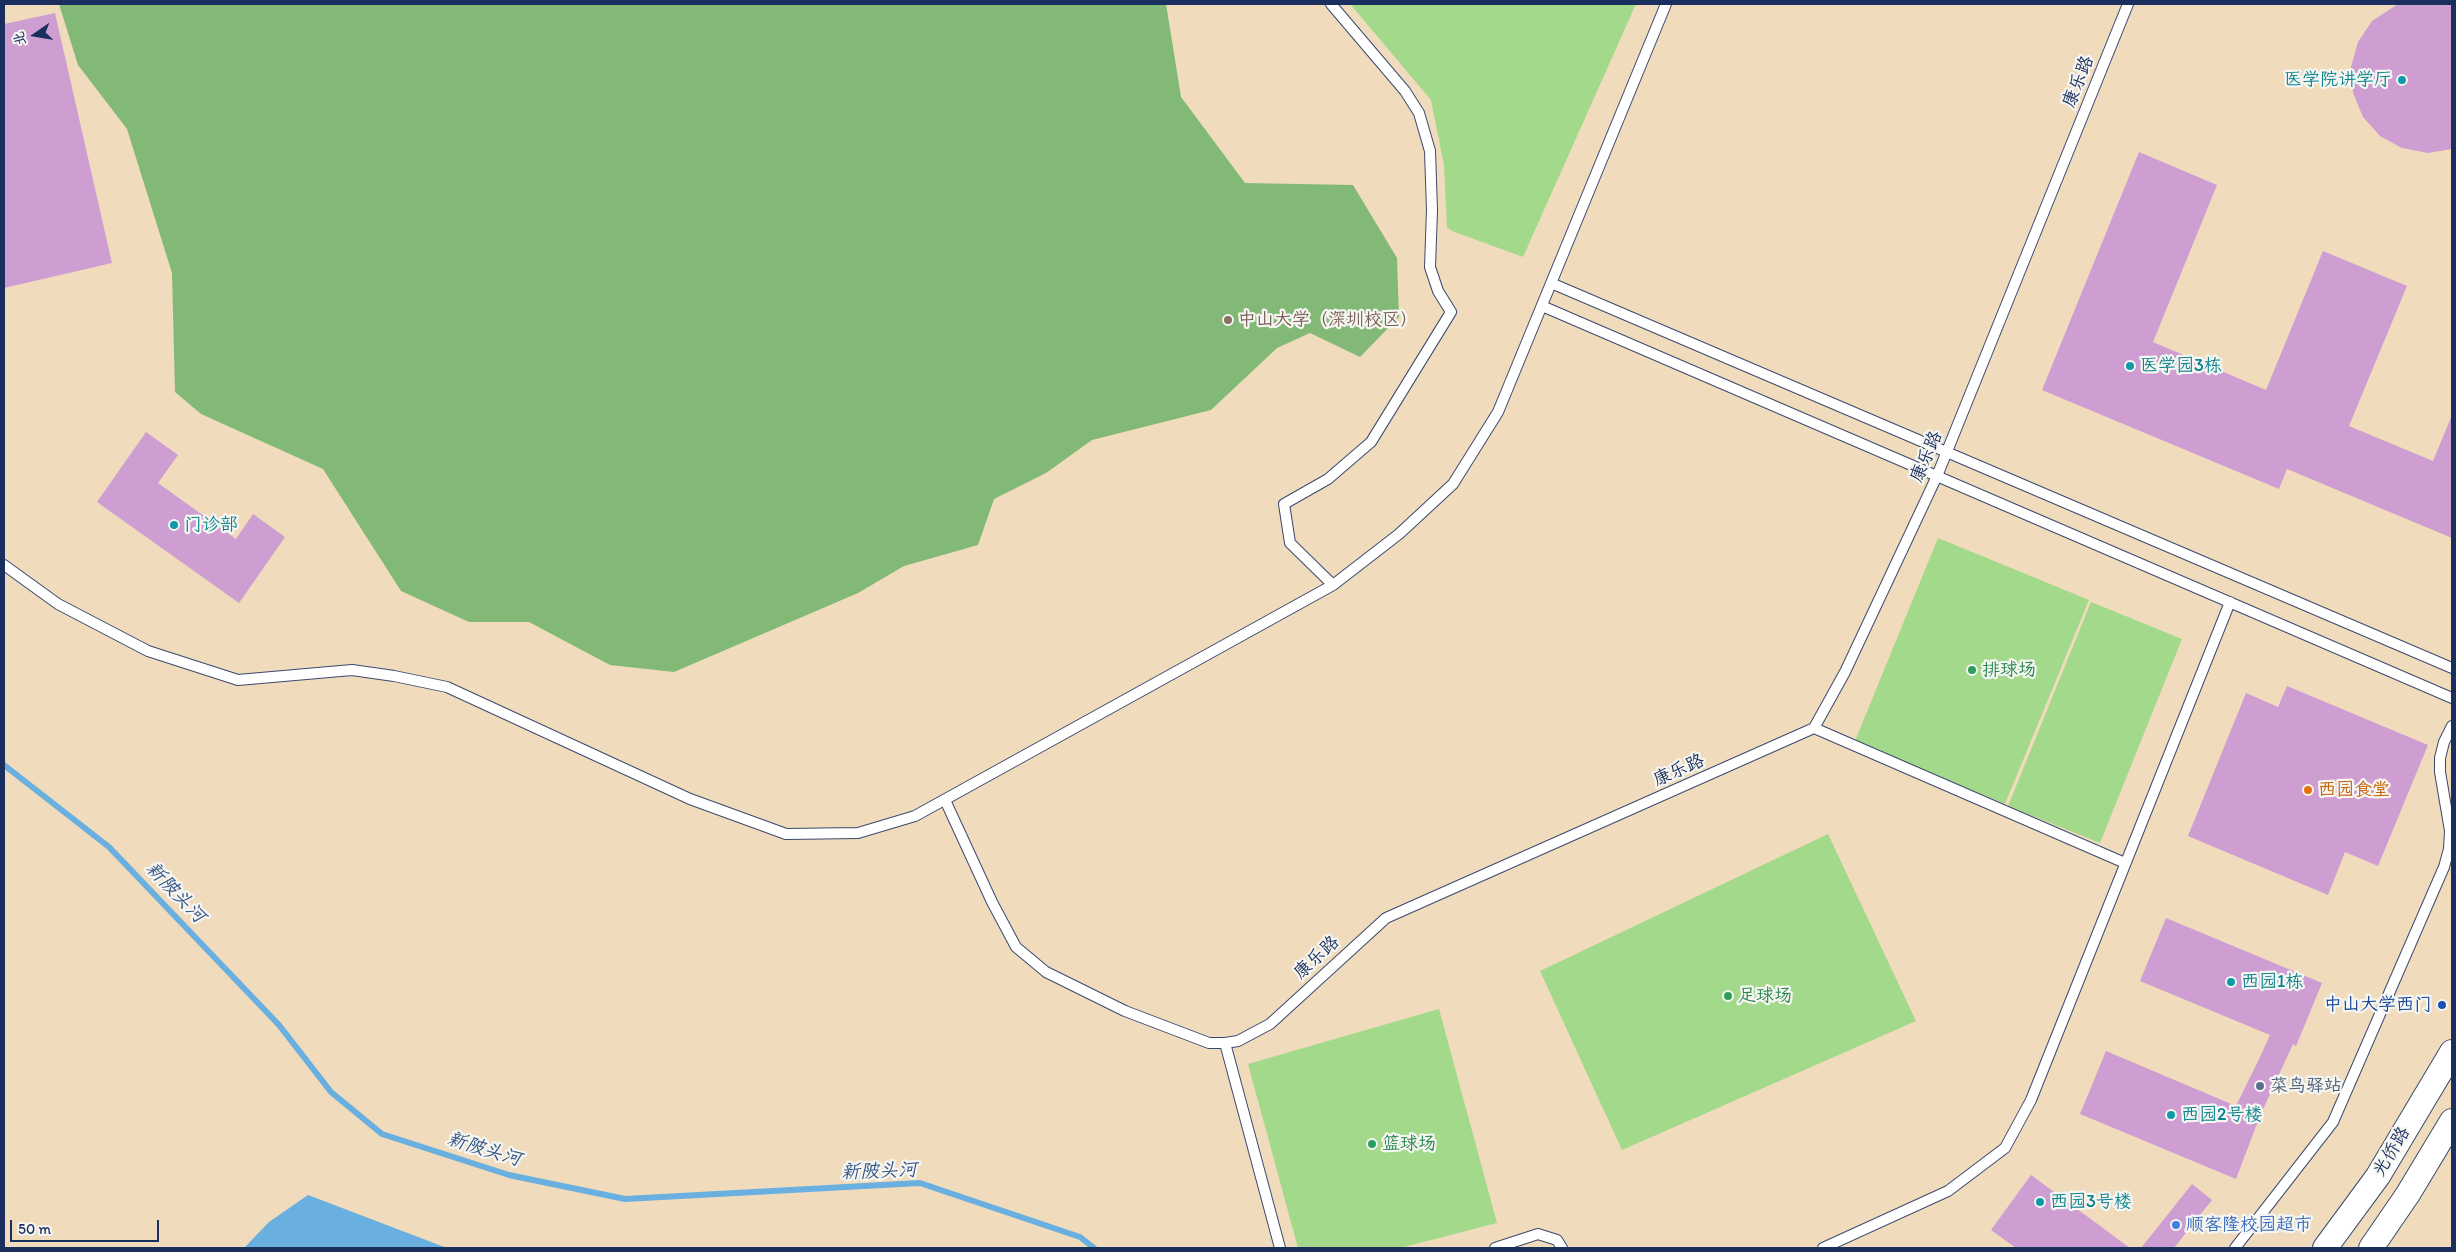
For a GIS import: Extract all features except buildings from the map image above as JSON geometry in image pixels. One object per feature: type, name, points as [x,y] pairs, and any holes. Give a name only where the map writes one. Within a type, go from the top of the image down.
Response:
[{"type":"street","name":"光侨路","points":[[2325,1248],[2378,1176],[2452,1052]]},
{"type":"street","name":"光侨路","points":[[2371,1248],[2408,1194],[2452,1121]]},
{"type":"street","points":[[2378,1176],[2408,1194]]},
{"type":"lane","points":[[1331,4],[1405,91],[1418,113],[1430,152],[1432,210],[1430,267],[1438,291],[1451,312],[1371,442],[1328,479],[1284,504],[1290,543],[1333,585]]},
{"type":"lane","points":[[4,565],[58,604],[148,652],[238,680],[352,670],[447,687],[690,799],[786,834],[858,834],[915,816],[1333,585],[1399,534],[1453,484],[1498,412],[1666,4]]},
{"type":"lane","name":"康乐路","points":[[945,800],[992,902],[1016,947],[1046,972],[1125,1011],[1209,1043],[1225,1043],[1238,1041],[1270,1024],[1386,918],[1814,728],[1845,672],[1937,476],[2128,4]]},
{"type":"lane","points":[[1551,283],[2452,668]]},
{"type":"lane","points":[[1542,306],[2452,698]]},
{"type":"lane","points":[[1823,1248],[1948,1191],[2006,1148],[2031,1100],[2230,602]]},
{"type":"lane","points":[[2235,1248],[2333,1122],[2444,867],[2449,849],[2450,831],[2440,772],[2440,758],[2444,742],[2452,726]]},
{"type":"lane","points":[[1814,728],[2125,863]]},
{"type":"lane","points":[[1225,1043],[1280,1248]]},
{"type":"lane","points":[[1495,1248],[1538,1234],[1557,1240],[1562,1248]]},
{"type":"green space","points":[[59,4],[1166,4],[1181,97],[1245,183],[1353,185],[1397,258],[1399,317],[1360,357],[1310,333],[1277,348],[1211,410],[1092,440],[1046,473],[994,499],[978,545],[904,566],[858,593],[674,672],[610,665],[529,622],[469,622],[401,591],[323,469],[201,414],[175,392],[172,273],[127,129],[78,65]]},
{"type":"green space","points":[[1350,4],[1636,4],[1523,257],[1452,231],[1447,227],[1444,165],[1431,100]]},
{"type":"green space","name":"排球场","points":[[1938,538],[2089,600],[2005,804],[1855,741]]},
{"type":"green space","points":[[2091,602],[2182,639],[2100,843],[2008,806]]},
{"type":"green space","name":"足球场","points":[[1828,834],[1916,1021],[1622,1150],[1540,971]]},
{"type":"green space","name":"篮球场","points":[[1439,1009],[1497,1223],[1400,1248],[1298,1248],[1248,1064]]},
{"type":"water","points":[[308,1195],[447,1248],[244,1248],[269,1222]]},
{"type":"waterway","name":"新陂头河","points":[[4,765],[109,847],[279,1025],[331,1092],[382,1134],[509,1175],[625,1199],[920,1183],[1080,1237],[1094,1248]]},
{"type":"place","name":"医学院讲学厅","points":[[2402,80]]},
{"type":"place","name":"中山大学（深圳校区）","points":[[1228,320]]},
{"type":"place","name":"医学园3栋","points":[[2130,366]]},
{"type":"place","name":"门诊部","points":[[174,525]]},
{"type":"place","name":"排球场","points":[[1972,670]]},
{"type":"place","name":"西园食堂","points":[[2308,790]]},
{"type":"place","name":"西园1栋","points":[[2231,982]]},
{"type":"place","name":"足球场","points":[[1728,996]]},
{"type":"place","name":"中山大学西门","points":[[2442,1005]]},
{"type":"place","name":"菜鸟驿站","points":[[2260,1086]]},
{"type":"place","name":"西园2号楼","points":[[2171,1115]]},
{"type":"place","name":"篮球场","points":[[1372,1144]]},
{"type":"place","name":"西园3号楼","points":[[2040,1202]]},
{"type":"place","name":"顺客隆校园超市","points":[[2176,1225]]}]
